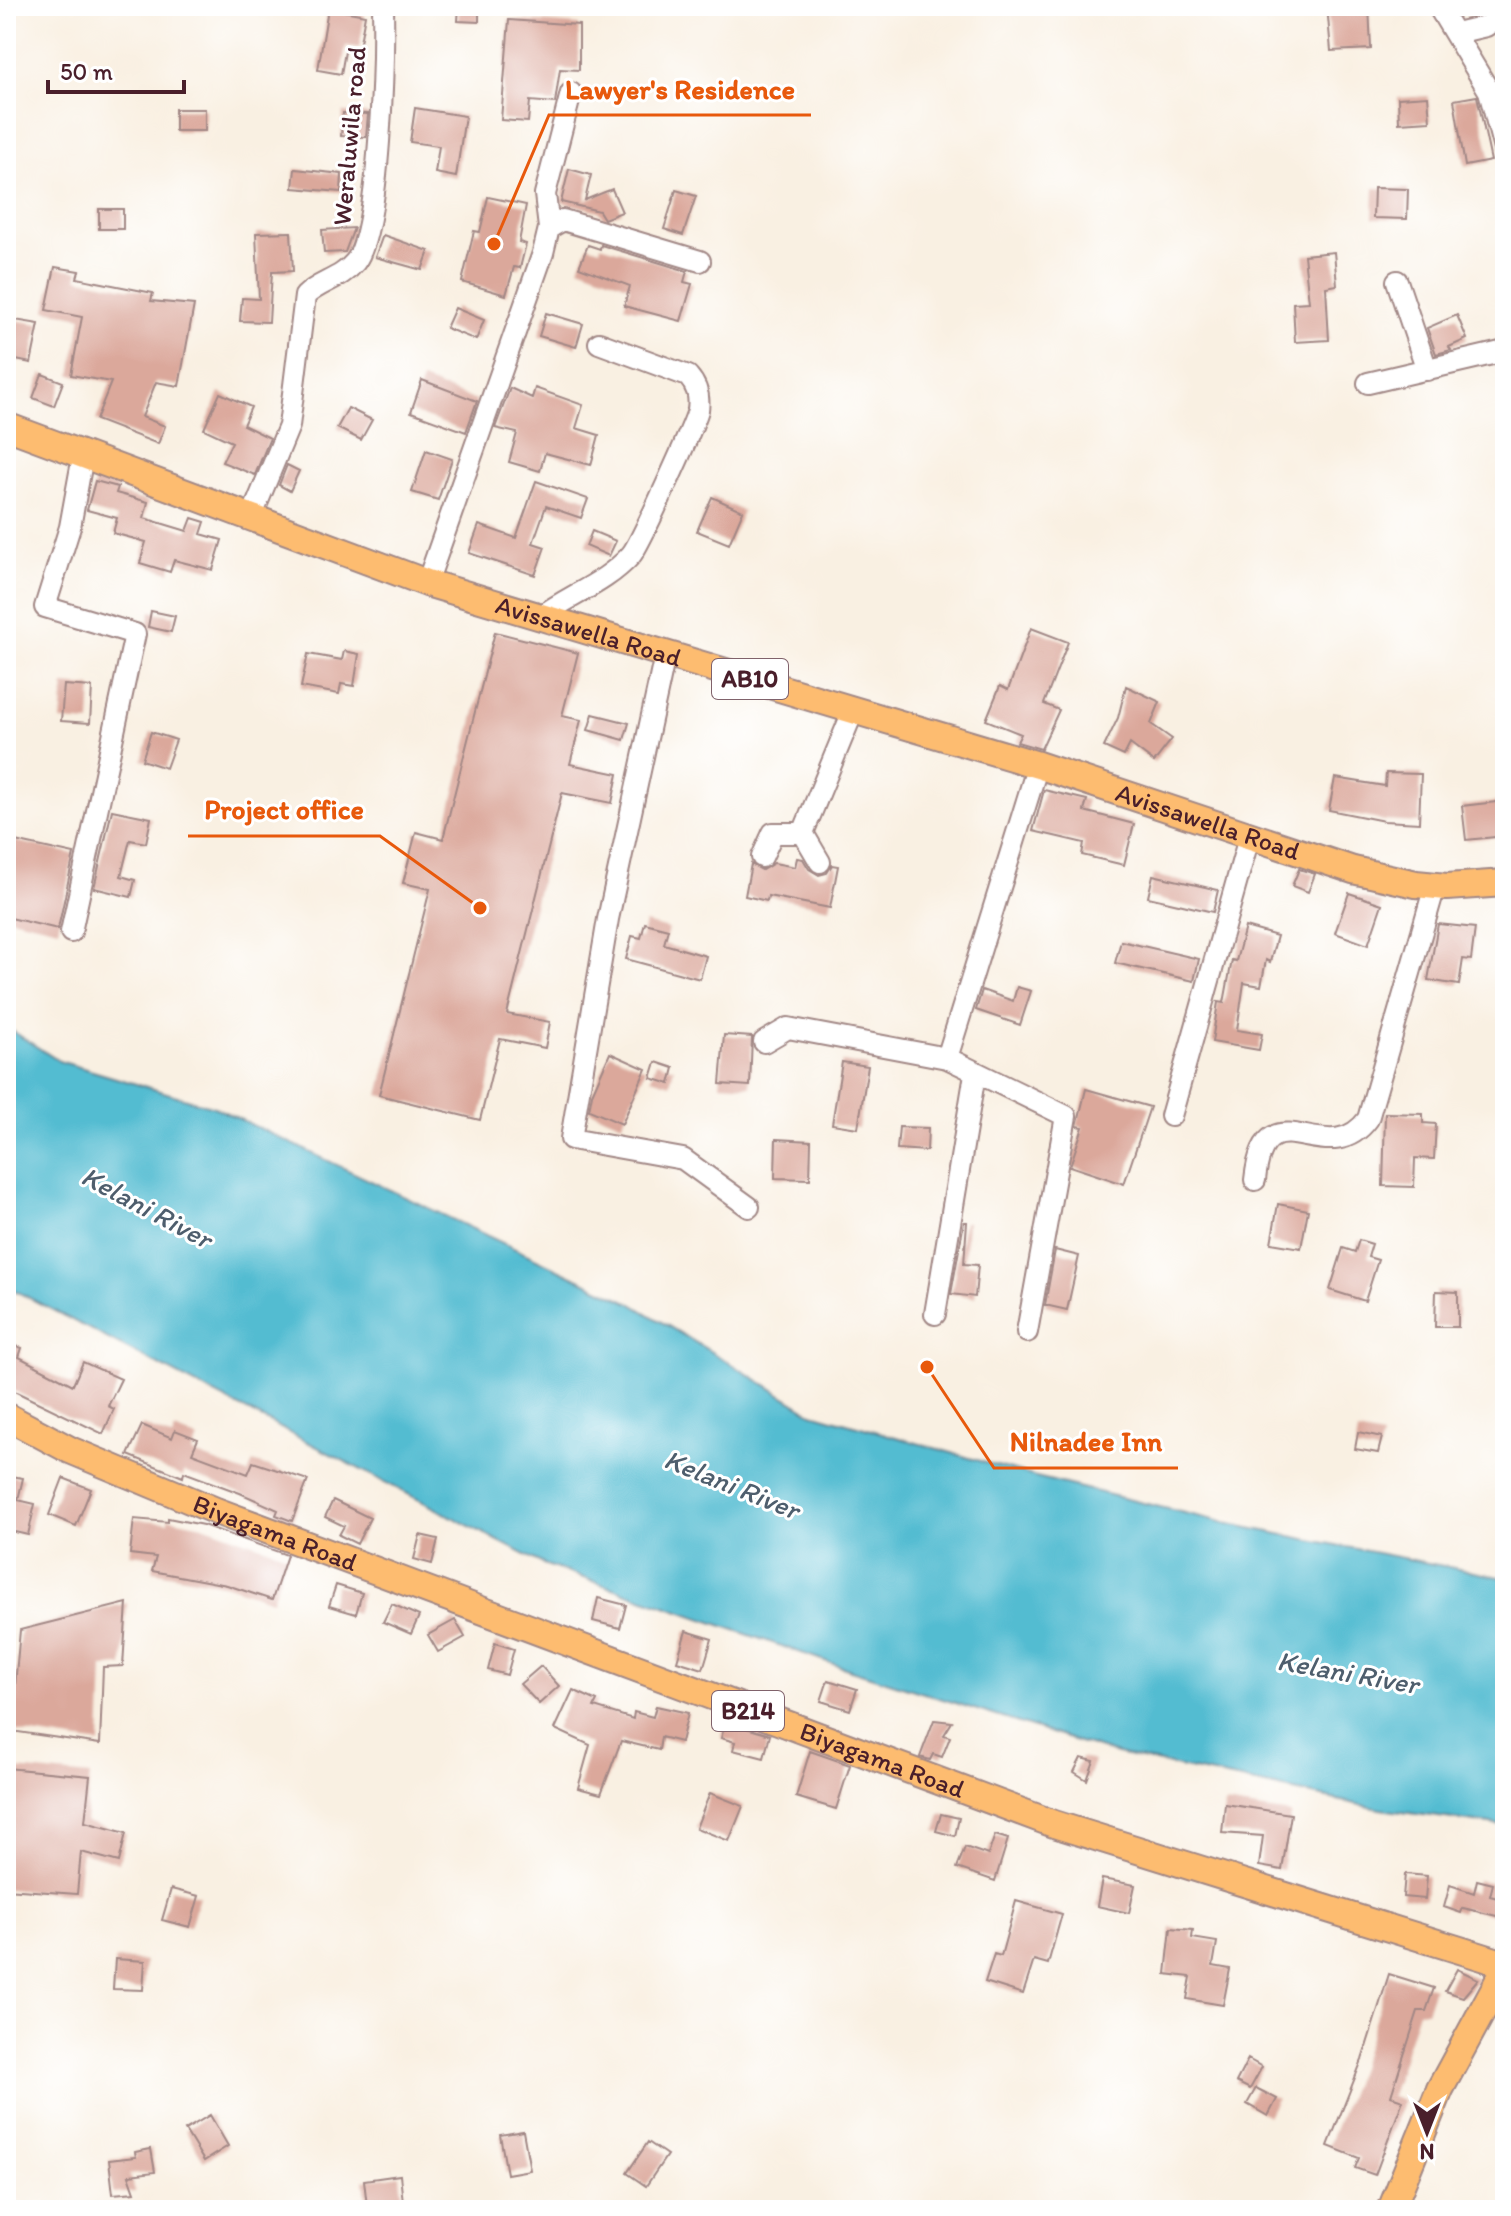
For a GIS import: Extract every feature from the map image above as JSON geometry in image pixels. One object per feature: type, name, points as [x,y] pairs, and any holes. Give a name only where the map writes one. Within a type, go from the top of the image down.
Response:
[{"type":"main road","name":"Avissawella Road","points":[[6,426],[427,583],[1038,765],[1353,870],[1435,886],[1505,883]]},
{"type":"main road","name":"Biyagama Road","points":[[6,1416],[70,1450],[216,1511],[1025,1814],[1505,1967]]},
{"type":"main road","points":[[1391,2210],[1440,2089],[1505,1967]]},
{"type":"street","name":"Weraluwila road","points":[[251,518],[289,426],[305,296],[314,287],[340,277],[357,260],[368,237],[383,102],[383,6]]},
{"type":"street","points":[[1438,6],[1489,91],[1505,153]]},
{"type":"street","points":[[1456,33],[1486,26],[1501,15],[1502,6]]},
{"type":"street","points":[[427,583],[549,228],[545,194],[571,93]]},
{"type":"street","points":[[549,228],[563,220],[700,261]]},
{"type":"street","points":[[1397,281],[1427,370]]},
{"type":"street","points":[[540,617],[567,597],[593,586],[632,554],[697,412],[696,384],[688,376],[599,343]]},
{"type":"street","points":[[1368,383],[1505,351]]},
{"type":"street","points":[[71,932],[135,634],[45,607],[70,527],[83,456]]},
{"type":"street","points":[[665,655],[608,919],[571,1139],[683,1159],[749,1207]]},
{"type":"street","points":[[803,833],[854,709]]},
{"type":"street","points":[[947,1058],[1038,765]]},
{"type":"street","points":[[762,857],[773,833],[803,833]]},
{"type":"street","points":[[803,833],[820,862]]},
{"type":"street","points":[[1171,1116],[1250,834]]},
{"type":"street","points":[[1255,1180],[1258,1150],[1269,1137],[1284,1133],[1339,1140],[1357,1134],[1368,1119],[1435,886]]},
{"type":"street","points":[[764,1042],[788,1028],[947,1058],[1066,1116],[1027,1332]]},
{"type":"street","points":[[935,1314],[975,1074]]},
{"type":"water","name":"Kelani River","points":[[6,1027],[59,1061],[214,1107],[630,1303],[812,1413],[1036,1477],[1234,1525],[1505,1578],[1505,1826],[1380,1809],[1117,1754],[851,1670],[543,1564],[6,1286]]},
{"type":"building","points":[[459,6],[479,6],[479,22],[458,21]]},
{"type":"building","points":[[1327,6],[1369,6],[1371,49],[1331,51]]},
{"type":"building","points":[[328,8],[365,15],[359,48],[346,46],[341,74],[318,70]]},
{"type":"building","points":[[509,20],[579,25],[579,70],[560,69],[555,103],[530,101],[528,122],[501,120]]},
{"type":"building","points":[[1428,96],[1430,121],[1399,123],[1398,98]]},
{"type":"building","points":[[1477,96],[1491,161],[1465,166],[1454,100]]},
{"type":"building","points":[[415,108],[465,116],[456,177],[435,173],[439,146],[410,142]]},
{"type":"building","points":[[175,109],[205,109],[205,131],[175,131]]},
{"type":"building","points":[[343,113],[368,114],[366,137],[341,136]]},
{"type":"building","points":[[295,169],[342,174],[341,192],[293,188]]},
{"type":"building","points":[[569,169],[591,175],[585,200],[612,189],[622,212],[604,219],[599,211],[561,202]]},
{"type":"building","points":[[1374,188],[1408,189],[1407,219],[1373,218]]},
{"type":"building","points":[[676,190],[696,196],[683,235],[664,229]]},
{"type":"building","points":[[488,197],[526,205],[519,242],[526,244],[520,268],[514,267],[506,295],[462,282],[474,231],[480,232]]},
{"type":"building","points":[[99,209],[123,209],[123,229],[99,229]]},
{"type":"building","points":[[354,228],[345,252],[324,253],[322,230]]},
{"type":"building","points":[[291,232],[293,271],[272,272],[269,322],[240,321],[242,298],[259,299],[256,233]]},
{"type":"building","points":[[383,235],[429,251],[422,270],[375,257]]},
{"type":"building","points":[[588,245],[600,249],[601,245],[687,271],[684,282],[692,284],[681,321],[624,306],[630,286],[579,267]]},
{"type":"building","points":[[1334,252],[1337,285],[1326,287],[1329,340],[1295,342],[1293,303],[1309,302],[1304,255]]},
{"type":"building","points":[[55,267],[79,271],[77,278],[153,293],[151,301],[194,305],[179,386],[156,382],[142,417],[165,426],[158,444],[96,420],[111,382],[71,375],[82,317],[46,310]]},
{"type":"building","points":[[455,308],[484,320],[476,340],[446,328]]},
{"type":"building","points":[[546,313],[583,324],[576,347],[539,336]]},
{"type":"building","points":[[1457,315],[1467,339],[1449,347],[1451,350],[1436,354],[1427,328]]},
{"type":"building","points":[[9,319],[39,324],[31,363],[6,358]]},
{"type":"building","points":[[42,374],[63,382],[54,406],[33,398]]},
{"type":"building","points":[[422,380],[477,401],[466,432],[411,412]]},
{"type":"building","points":[[510,388],[532,398],[535,388],[583,405],[576,428],[599,435],[591,465],[545,453],[540,471],[509,462],[517,433],[495,428]]},
{"type":"building","points":[[220,393],[251,407],[243,425],[270,438],[255,475],[222,462],[232,442],[204,429]]},
{"type":"building","points":[[348,408],[372,420],[361,440],[337,428]]},
{"type":"building","points":[[426,450],[452,459],[438,500],[412,492]]},
{"type":"building","points":[[287,465],[299,471],[290,491],[279,485]]},
{"type":"building","points":[[95,481],[118,487],[116,493],[148,502],[144,518],[187,531],[192,518],[205,522],[201,534],[222,540],[213,570],[174,560],[170,572],[140,563],[146,542],[113,533],[117,518],[87,510]]},
{"type":"building","points":[[536,481],[588,499],[581,518],[546,506],[533,543],[545,547],[535,575],[469,553],[479,525],[516,538]]},
{"type":"building","points":[[712,497],[743,511],[729,544],[697,531]]},
{"type":"building","points":[[592,531],[616,541],[609,556],[586,546]]},
{"type":"building","points":[[151,611],[175,616],[171,632],[148,627]]},
{"type":"building","points":[[1031,628],[1068,642],[1044,704],[1059,710],[1041,749],[1017,742],[1021,734],[986,720],[1000,686],[1008,690]]},
{"type":"building","points":[[495,632],[578,653],[562,716],[581,720],[570,764],[618,774],[612,803],[562,793],[507,1014],[550,1022],[545,1048],[500,1039],[480,1120],[379,1095],[430,889],[403,883],[416,832],[443,839]]},
{"type":"building","points":[[344,651],[359,654],[354,686],[341,684],[339,694],[301,687],[308,654],[342,660]]},
{"type":"building","points":[[64,685],[92,687],[90,723],[61,721]]},
{"type":"building","points":[[1126,686],[1160,702],[1151,724],[1172,739],[1154,762],[1130,744],[1124,756],[1104,747],[1118,718]]},
{"type":"building","points":[[593,714],[629,723],[624,740],[588,730]]},
{"type":"building","points":[[151,732],[176,740],[166,768],[142,760]]},
{"type":"building","points":[[1386,773],[1421,774],[1419,823],[1384,821],[1329,810],[1335,778],[1385,786]]},
{"type":"building","points":[[1044,790],[1087,800],[1084,811],[1134,824],[1124,865],[1082,855],[1084,843],[1033,831]]},
{"type":"building","points":[[1505,801],[1505,836],[1466,840],[1462,806]]},
{"type":"building","points":[[112,810],[151,818],[146,843],[130,840],[121,876],[135,880],[131,897],[94,888]]},
{"type":"building","points":[[6,839],[74,854],[58,929],[6,917]]},
{"type":"building","points":[[797,858],[803,859],[809,869],[819,875],[827,873],[832,865],[838,866],[830,908],[768,896],[767,901],[745,896],[751,864],[762,870],[774,863],[795,867]]},
{"type":"building","points":[[1299,869],[1315,874],[1308,892],[1292,886]]},
{"type":"building","points":[[1153,875],[1218,890],[1213,912],[1148,897]]},
{"type":"building","points":[[1349,893],[1382,904],[1368,945],[1335,933]]},
{"type":"building","points":[[645,923],[668,929],[664,944],[706,956],[700,979],[626,959],[632,936],[641,938]]},
{"type":"building","points":[[1438,924],[1475,928],[1471,960],[1463,959],[1459,985],[1428,980]]},
{"type":"building","points":[[1245,927],[1277,936],[1270,962],[1266,960],[1261,986],[1244,983],[1237,1030],[1262,1034],[1259,1050],[1212,1042],[1218,1002],[1224,1003],[1232,960],[1236,961]]},
{"type":"building","points":[[1121,941],[1199,959],[1194,981],[1115,963]]},
{"type":"building","points":[[1017,987],[1031,991],[1020,1025],[976,1010],[982,990],[1013,1001]]},
{"type":"building","points":[[724,1035],[752,1037],[750,1086],[720,1084]]},
{"type":"building","points":[[610,1053],[646,1069],[622,1124],[589,1110],[592,1094]]},
{"type":"building","points":[[656,1062],[674,1068],[670,1084],[651,1078]]},
{"type":"building","points":[[842,1062],[868,1066],[858,1128],[832,1124]]},
{"type":"building","points":[[1086,1089],[1150,1107],[1124,1184],[1070,1166],[1083,1127],[1077,1126]]},
{"type":"building","points":[[1385,1113],[1423,1114],[1423,1123],[1436,1124],[1434,1159],[1415,1158],[1414,1187],[1383,1186]]},
{"type":"building","points":[[899,1127],[928,1128],[927,1151],[897,1149]]},
{"type":"building","points":[[776,1139],[811,1141],[810,1179],[775,1178]]},
{"type":"building","points":[[1278,1204],[1308,1210],[1301,1248],[1271,1243]]},
{"type":"building","points":[[964,1222],[967,1222],[964,1264],[978,1265],[975,1297],[951,1294]]},
{"type":"building","points":[[1359,1240],[1372,1244],[1368,1257],[1378,1260],[1365,1301],[1330,1290],[1343,1248],[1355,1252]]},
{"type":"building","points":[[1055,1250],[1079,1256],[1067,1310],[1045,1305]]},
{"type":"building","points":[[1436,1291],[1458,1292],[1458,1327],[1435,1327]]},
{"type":"building","points":[[6,1343],[22,1348],[19,1357],[73,1385],[83,1362],[121,1379],[108,1406],[114,1409],[103,1434],[6,1387]]},
{"type":"building","points":[[142,1425],[172,1438],[175,1430],[198,1439],[192,1453],[248,1474],[253,1462],[308,1480],[292,1521],[276,1515],[278,1510],[240,1493],[184,1472],[183,1477],[128,1455]]},
{"type":"building","points":[[1358,1432],[1382,1437],[1378,1453],[1355,1449]]},
{"type":"building","points":[[6,1475],[23,1478],[18,1500],[35,1504],[28,1535],[6,1530]]},
{"type":"building","points":[[63,1478],[91,1489],[76,1526],[49,1515]]},
{"type":"building","points":[[333,1500],[370,1518],[357,1544],[339,1535],[344,1526],[325,1517]]},
{"type":"building","points":[[168,1518],[203,1525],[287,1555],[272,1600],[227,1585],[152,1571],[156,1557],[130,1554],[134,1519],[168,1522]]},
{"type":"building","points":[[420,1535],[438,1539],[432,1564],[414,1559]]},
{"type":"building","points":[[336,1585],[362,1593],[356,1614],[329,1606]]},
{"type":"building","points":[[598,1598],[626,1605],[620,1628],[593,1621]]},
{"type":"building","points":[[127,1603],[123,1666],[103,1667],[100,1744],[11,1731],[20,1630]]},
{"type":"building","points":[[392,1604],[419,1616],[411,1634],[383,1622]]},
{"type":"building","points":[[455,1620],[465,1637],[438,1652],[428,1635]]},
{"type":"building","points":[[686,1631],[712,1639],[703,1669],[677,1661]]},
{"type":"building","points":[[495,1643],[514,1649],[507,1675],[488,1670]]},
{"type":"building","points":[[541,1666],[559,1686],[539,1704],[520,1684]]},
{"type":"building","points":[[828,1680],[857,1689],[850,1710],[821,1701]]},
{"type":"building","points":[[573,1690],[597,1701],[594,1707],[633,1719],[634,1712],[653,1717],[656,1706],[688,1713],[681,1742],[661,1737],[659,1750],[621,1741],[601,1794],[578,1788],[590,1745],[555,1729]]},
{"type":"building","points":[[934,1720],[952,1722],[944,1735],[950,1737],[942,1757],[933,1754],[930,1760],[920,1757]]},
{"type":"building","points":[[726,1722],[770,1735],[764,1758],[733,1750],[735,1742],[721,1738]]},
{"type":"building","points":[[810,1751],[850,1765],[836,1809],[796,1797]]},
{"type":"building","points":[[1081,1758],[1094,1761],[1087,1780],[1074,1772]]},
{"type":"building","points":[[6,1768],[90,1776],[85,1822],[126,1833],[119,1862],[81,1852],[77,1894],[6,1889]]},
{"type":"building","points":[[710,1793],[743,1806],[729,1841],[696,1828]]},
{"type":"building","points":[[1225,1804],[1291,1814],[1282,1870],[1259,1866],[1263,1836],[1222,1833]]},
{"type":"building","points":[[941,1814],[959,1818],[955,1836],[936,1831]]},
{"type":"building","points":[[995,1835],[1008,1839],[995,1881],[957,1868],[965,1847],[988,1855]]},
{"type":"building","points":[[1405,1874],[1427,1876],[1425,1899],[1403,1897]]},
{"type":"building","points":[[1102,1879],[1135,1885],[1129,1913],[1097,1906]]},
{"type":"building","points":[[1477,1880],[1493,1884],[1490,1896],[1505,1900],[1505,1918],[1463,1908],[1461,1913],[1444,1907],[1450,1885],[1474,1893]]},
{"type":"building","points":[[171,1889],[199,1896],[190,1927],[162,1920]]},
{"type":"building","points":[[1016,1901],[1062,1914],[1048,1964],[1034,1960],[1023,1994],[985,1982],[994,1954],[1001,1956]]},
{"type":"building","points":[[1171,1928],[1193,1930],[1192,1938],[1217,1942],[1213,1966],[1230,1969],[1223,2005],[1187,1999],[1191,1977],[1166,1974]]},
{"type":"building","points":[[115,1959],[145,1961],[143,1990],[113,1989]]},
{"type":"building","points":[[1457,1969],[1478,1979],[1463,1997],[1445,1991]]},
{"type":"building","points":[[1389,1974],[1434,1988],[1426,2011],[1418,2011],[1391,2096],[1403,2100],[1375,2175],[1355,2168],[1359,2158],[1328,2146],[1362,2060]]},
{"type":"building","points":[[1248,2059],[1262,2067],[1250,2089],[1236,2082]]},
{"type":"building","points":[[1256,2088],[1277,2099],[1268,2116],[1247,2104]]},
{"type":"building","points":[[210,2115],[228,2146],[204,2161],[185,2130]]},
{"type":"building","points":[[523,2131],[530,2170],[507,2174],[500,2135]]},
{"type":"building","points":[[648,2142],[667,2155],[646,2186],[627,2173]]},
{"type":"building","points":[[151,2149],[155,2172],[129,2175],[135,2192],[113,2194],[109,2160],[136,2157],[135,2152]]},
{"type":"building","points":[[400,2175],[403,2202],[367,2206],[364,2180]]},
{"type":"place","name":"Lawyer's Residence","points":[[494,244]]},
{"type":"place","name":"Project office","points":[[480,908]]},
{"type":"place","name":"Nilnadee Inn","points":[[927,1367]]}]
